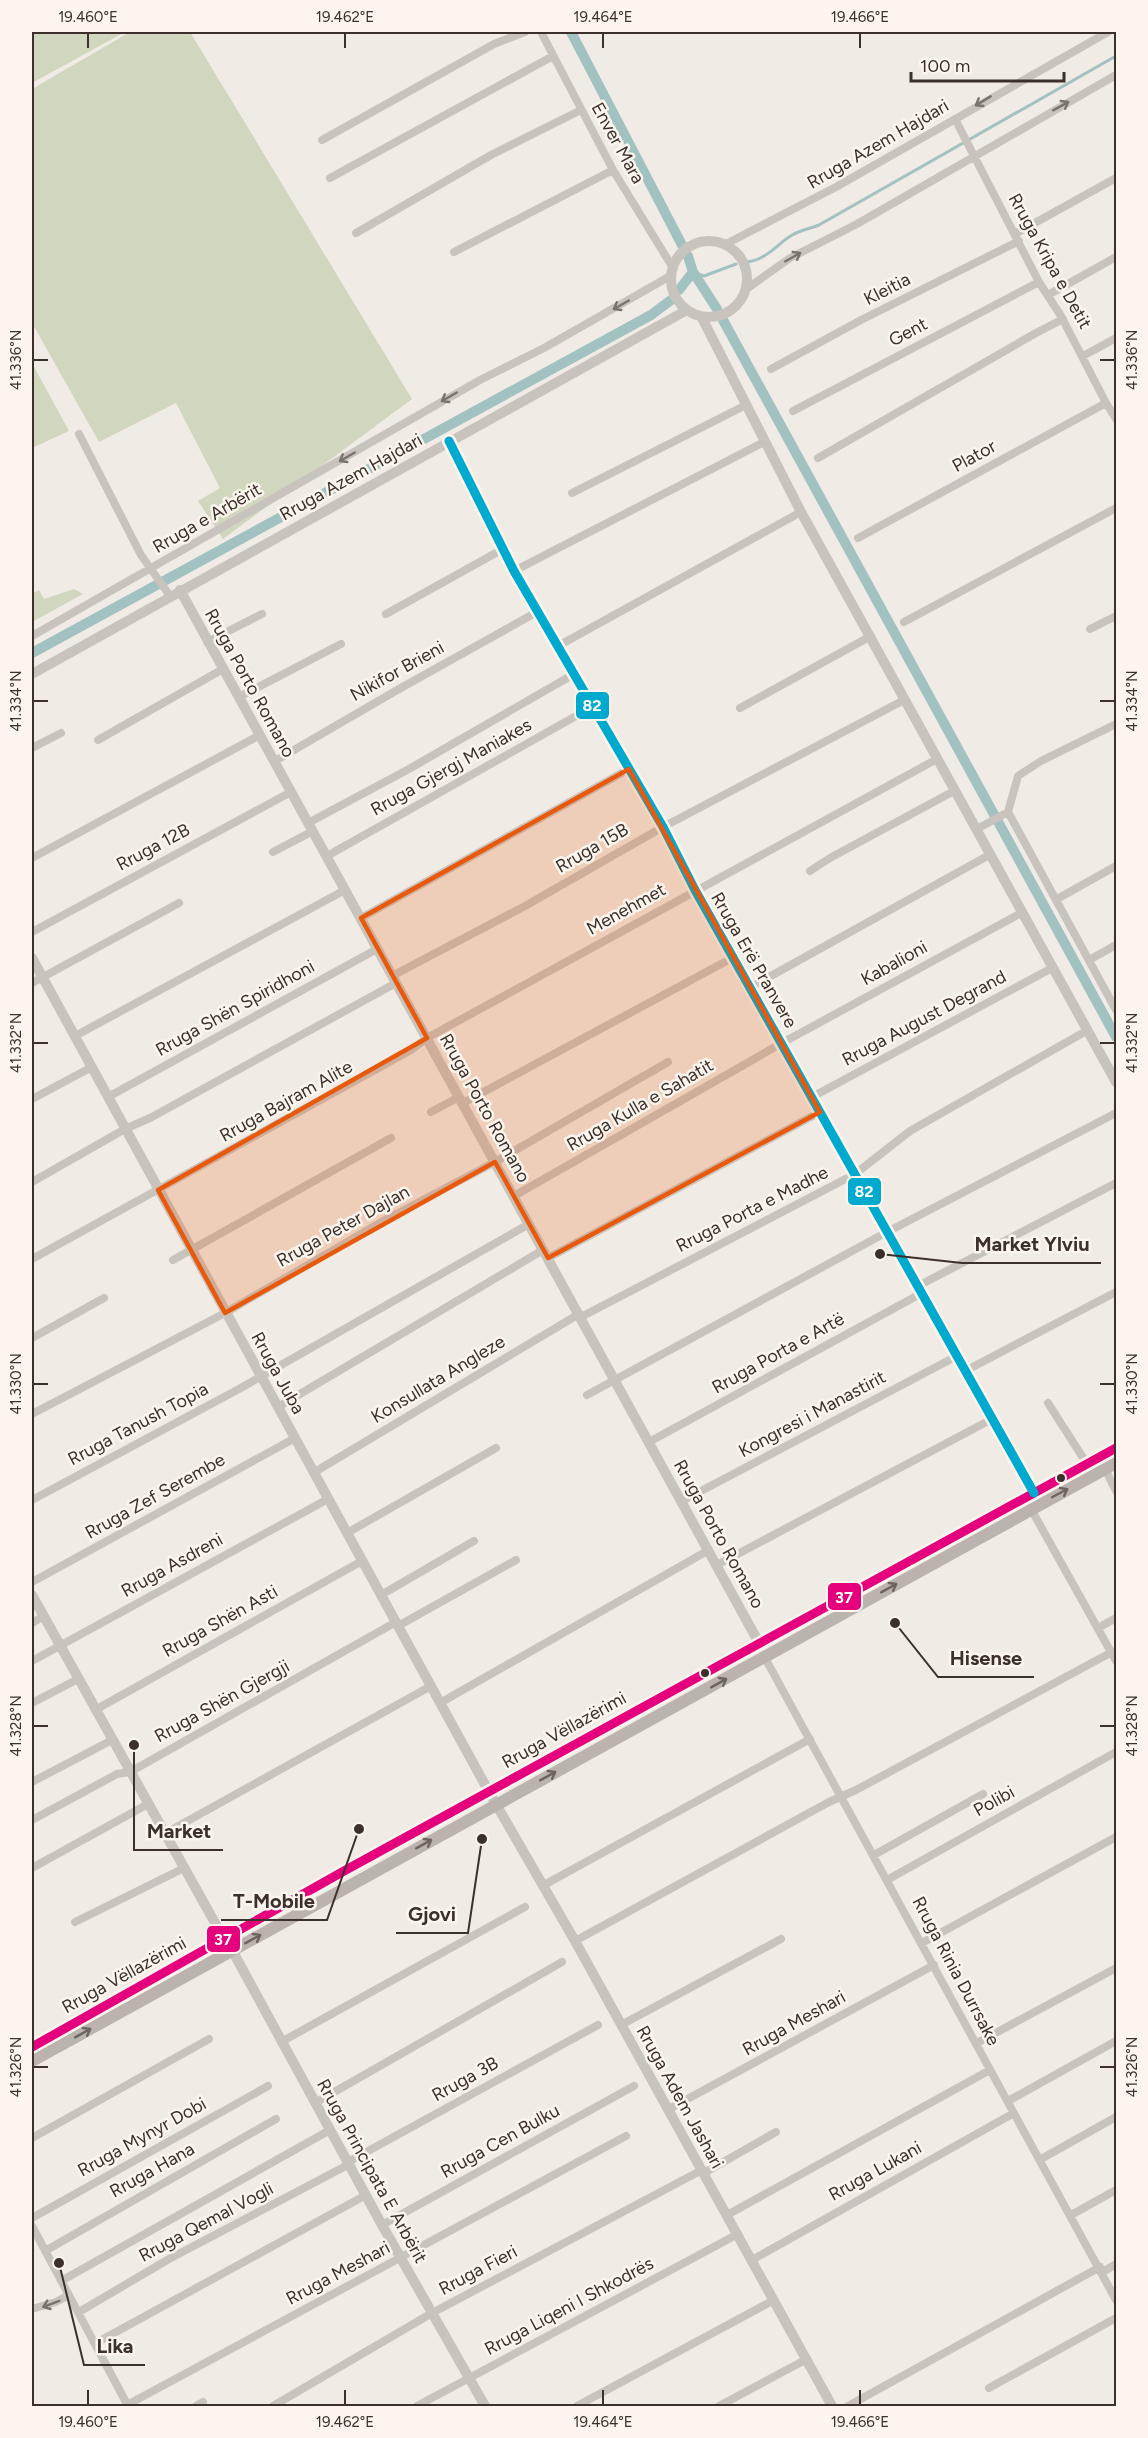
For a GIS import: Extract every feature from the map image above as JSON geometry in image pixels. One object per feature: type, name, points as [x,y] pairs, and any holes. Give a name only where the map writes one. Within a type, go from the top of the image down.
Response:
[{"type":"main road","name":"Rruga Vëllazërimi","points":[[32,2047],[489,1792],[1116,1448]]},
{"type":"main road","name":"Rruga Vëllazërimi","points":[[32,2061],[1111,1466]]},
{"type":"street","points":[[322,140],[494,44],[525,32]]},
{"type":"street","name":"Enver Mara","points":[[541,32],[580,110],[672,272]]},
{"type":"street","name":"Rruga Azem Hajdari","points":[[672,272],[681,254],[693,245],[709,242],[724,244],[807,202],[1108,32]]},
{"type":"street","points":[[330,178],[553,56]]},
{"type":"street","points":[[745,290],[790,258],[857,224],[1116,75]]},
{"type":"street","points":[[356,233],[490,155],[580,110]]},
{"type":"street","name":"Rruga Kripa e Detit","points":[[955,119],[1039,282],[1063,320],[1106,404],[1116,418]]},
{"type":"street","points":[[454,252],[613,170]]},
{"type":"street","name":"Kleitia","points":[[771,369],[1017,238],[1116,178]]},
{"type":"street","points":[[672,272],[676,298],[687,310],[702,316],[717,316],[732,309],[742,298],[745,290],[745,267],[737,254],[724,244]]},
{"type":"street","points":[[1048,295],[1116,257]]},
{"type":"street","name":"Rruga e Arbërit","points":[[32,636],[153,571],[480,380],[544,348],[672,272]]},
{"type":"street","name":"Gent","points":[[793,411],[1039,282]]},
{"type":"street","name":"Rruga Azem Hajdari","points":[[32,674],[172,592],[687,310]]},
{"type":"street","points":[[702,316],[801,512],[1116,1082]]},
{"type":"street","points":[[818,458],[1036,333],[1063,320]]},
{"type":"street","points":[[1083,356],[1116,338]]},
{"type":"street","name":"Plator","points":[[858,538],[1106,404]]},
{"type":"street","points":[[572,493],[746,405]]},
{"type":"street","points":[[80,434],[141,555],[172,592]]},
{"type":"street","name":"Rruga Erë Pranvere","points":[[449,441],[514,571],[663,827],[695,890],[1034,1493]]},
{"type":"street","points":[[514,571],[764,442]]},
{"type":"street","points":[[904,622],[1116,508]]},
{"type":"street","points":[[558,646],[801,512]]},
{"type":"street","points":[[386,615],[503,549]]},
{"type":"street","name":"Rruga Porto Romano","points":[[172,592],[207,642],[275,761],[759,1643]]},
{"type":"street","name":"Nikifor Brieni","points":[[275,761],[537,612]]},
{"type":"street","points":[[207,642],[262,614]]},
{"type":"street","points":[[1090,629],[1116,616]]},
{"type":"street","points":[[741,708],[871,636]]},
{"type":"street","points":[[239,697],[341,644]]},
{"type":"street","points":[[98,740],[223,669]]},
{"type":"street","points":[[273,852],[310,827],[574,674]]},
{"type":"street","name":"Rruga 15B","points":[[125,1129],[150,1118],[663,827],[904,700]]},
{"type":"street","name":"Rruga Gjergj Maniakes","points":[[327,856],[592,707]]},
{"type":"street","points":[[977,830],[1006,813],[1018,776],[1041,761],[1116,724]]},
{"type":"street","points":[[32,748],[61,733]]},
{"type":"street","points":[[32,858],[260,735]]},
{"type":"street","name":"Menehmet","points":[[427,1038],[937,759]]},
{"type":"street","points":[[361,918],[629,769]]},
{"type":"street","points":[[810,872],[830,858],[954,790]]},
{"type":"street","name":"Rruga 12B","points":[[32,932],[291,792]]},
{"type":"street","points":[[1006,813],[1115,1004]]},
{"type":"street","points":[[751,987],[991,854]]},
{"type":"street","points":[[1057,899],[1116,866]]},
{"type":"street","points":[[75,1036],[345,890]]},
{"type":"street","points":[[37,980],[179,903]]},
{"type":"street","name":"Kabalioni","points":[[782,1043],[1023,912]]},
{"type":"street","points":[[1089,960],[1116,945]]},
{"type":"street","name":"Rruga Shën Spiridhoni","points":[[108,1097],[377,949]]},
{"type":"street","points":[[431,1112],[461,1100],[734,957]]},
{"type":"street","name":"Rruga Juba","points":[[32,958],[37,980],[75,1036],[190,1250],[496,1804]]},
{"type":"street","name":"Rruga August Degrand","points":[[812,1097],[1052,968]]},
{"type":"street","name":"Rruga Porta e Madhe","points":[[580,1315],[855,1174],[910,1131],[1088,1030]]},
{"type":"street","name":"Rruga Bajram Alite","points":[[32,1259],[401,1056],[427,1038]]},
{"type":"street","name":"Rruga Kulla e Sahatit","points":[[514,1196],[782,1043]]},
{"type":"street","name":"Rruga Peter Dajlan","points":[[32,1414],[225,1313],[385,1220],[495,1162],[668,1062]]},
{"type":"street","points":[[32,1099],[92,1067]]},
{"type":"street","points":[[278,1407],[546,1254],[820,1112]]},
{"type":"street","points":[[587,1395],[887,1232],[1116,1113]]},
{"type":"street","points":[[32,1182],[125,1129]]},
{"type":"street","points":[[172,1260],[392,1138]]},
{"type":"street","name":"Rruga Porta e Artë","points":[[650,1442],[1116,1183]]},
{"type":"street","name":"Rruga Tanush Topia","points":[[32,1500],[260,1377],[529,1224]]},
{"type":"street","points":[[965,1371],[1116,1292]]},
{"type":"street","points":[[32,1338],[104,1298]]},
{"type":"street","name":"Konsullata Angleze","points":[[313,1473],[580,1315]]},
{"type":"street","name":"Kongresi i Manastirit","points":[[682,1502],[957,1356]]},
{"type":"street","points":[[1048,1403],[1087,1464]]},
{"type":"street","points":[[717,1565],[992,1419]]},
{"type":"street","name":"Rruga Zef Serembe","points":[[32,1582],[295,1438]]},
{"type":"street","points":[[347,1533],[496,1448]]},
{"type":"street","points":[[1111,1466],[1116,1491]]},
{"type":"street","name":"Rruga Asdreni","points":[[32,1661],[328,1499]]},
{"type":"street","points":[[575,1941],[842,1796],[1114,1656],[1031,1509]]},
{"type":"street","points":[[381,1595],[474,1541]]},
{"type":"street","points":[[440,1703],[709,1550]]},
{"type":"street","name":"Rruga Shën Gjergji","points":[[32,1820],[117,1774],[130,1772],[516,1560]]},
{"type":"street","name":"Rruga Shën Asti","points":[[95,1710],[362,1561]]},
{"type":"street","points":[[32,1594],[224,1940]]},
{"type":"street","points":[[32,1623],[44,1616]]},
{"type":"street","points":[[1098,1628],[1116,1618]]},
{"type":"street","name":"Rruga Rinia Durrsake","points":[[765,1658],[1102,2270],[1116,2300]]},
{"type":"street","points":[[32,1703],[78,1679]]},
{"type":"street","points":[[164,1834],[431,1686]]},
{"type":"street","points":[[544,1885],[810,1739]]},
{"type":"street","points":[[32,1782],[112,1740]]},
{"type":"street","name":"Polibi","points":[[887,1880],[1116,1752]]},
{"type":"street","points":[[874,1855],[983,1794]]},
{"type":"street","points":[[32,1868],[148,1804]]},
{"type":"street","name":"Rruga Adem Jashari","points":[[496,1804],[544,1885],[832,2406]]},
{"type":"street","points":[[922,1943],[1116,1837]]},
{"type":"street","points":[[75,1922],[184,1868]]},
{"type":"street","points":[[281,2042],[525,1907]]},
{"type":"street","points":[[621,2025],[781,1939]]},
{"type":"street","name":"Rruga Principata E Arbërit","points":[[232,1950],[485,2406]]},
{"type":"street","points":[[315,2103],[562,1962]]},
{"type":"street","name":"Rruga Meshari","points":[[669,2109],[934,1965]]},
{"type":"street","points":[[977,2043],[1116,1968]]},
{"type":"street","name":"Rruga 3B","points":[[348,2162],[598,2025]]},
{"type":"street","points":[[32,2138],[209,2039]]},
{"type":"street","points":[[1008,2101],[1116,2041]]},
{"type":"street","points":[[727,2215],[990,2070]]},
{"type":"street","name":"Rruga Mynyr Dobi","points":[[32,2218],[268,2086]]},
{"type":"street","name":"Rruga Cen Bulku","points":[[382,2224],[634,2086]]},
{"type":"street","name":"Rruga Lukani","points":[[752,2260],[1014,2113]]},
{"type":"street","points":[[1041,2159],[1116,2117]]},
{"type":"street","name":"Rruga Hana","points":[[45,2251],[276,2119]]},
{"type":"street","points":[[61,2281],[330,2130]]},
{"type":"street","name":"Rruga Fieri","points":[[273,2406],[432,2313],[776,2132]]},
{"type":"street","name":"Rruga Meshari","points":[[128,2406],[626,2136]]},
{"type":"street","name":"Rruga Qemal Vogli","points":[[79,2312],[160,2264],[344,2167],[348,2162]]},
{"type":"street","points":[[1071,2215],[1116,2190]]},
{"type":"street","points":[[96,2343],[366,2195]]},
{"type":"street","points":[[32,2226],[128,2406]]},
{"type":"street","name":"Rruga Liqeni I Shkodrës","points":[[417,2406],[738,2234]]},
{"type":"street","points":[[848,2406],[1116,2264]]},
{"type":"street","points":[[32,2309],[43,2307],[69,2295]]},
{"type":"street","points":[[577,2406],[774,2300]]},
{"type":"street","points":[[989,2388],[1116,2318]]},
{"type":"street","points":[[719,2406],[807,2359]]},
{"type":"highlighted area","points":[[629,769],[820,1112],[548,1258],[495,1162],[225,1313],[158,1190],[427,1038],[361,918]]},
{"type":"green space","points":[[32,32],[125,32],[32,83]]},
{"type":"green space","points":[[130,32],[190,32],[412,399],[223,539],[198,501],[220,488],[176,403],[99,442],[32,323],[32,89]]},
{"type":"green space","points":[[32,363],[69,431],[32,448]]},
{"type":"green space","points":[[74,589],[83,594],[32,622],[32,594],[39,590],[44,599]]},
{"type":"waterway","points":[[571,32],[682,245]]},
{"type":"waterway","points":[[747,262],[771,252],[792,235],[819,225],[1116,56]]},
{"type":"waterway","points":[[688,256],[693,272],[717,309]]},
{"type":"waterway","points":[[693,272],[704,276],[736,264]]},
{"type":"waterway","points":[[679,290],[693,272]]},
{"type":"waterway","points":[[32,653],[651,315],[671,300]]},
{"type":"waterway","points":[[723,320],[1116,1037]]},
{"type":"transit line","name":"82","points":[[449,441],[514,571],[663,827],[695,890],[1034,1493]]},
{"type":"transit line","name":"37","points":[[32,2047],[344,1871],[1116,1448]]},
{"type":"place","name":"Market Ylviu","points":[[880,1254]]},
{"type":"place","name":"Hisense","points":[[895,1623]]},
{"type":"place","name":"Market","points":[[134,1745]]},
{"type":"place","name":"T-Mobile","points":[[359,1829]]},
{"type":"place","name":"Gjovi","points":[[482,1839]]},
{"type":"place","name":"Lika","points":[[59,2263]]}]
